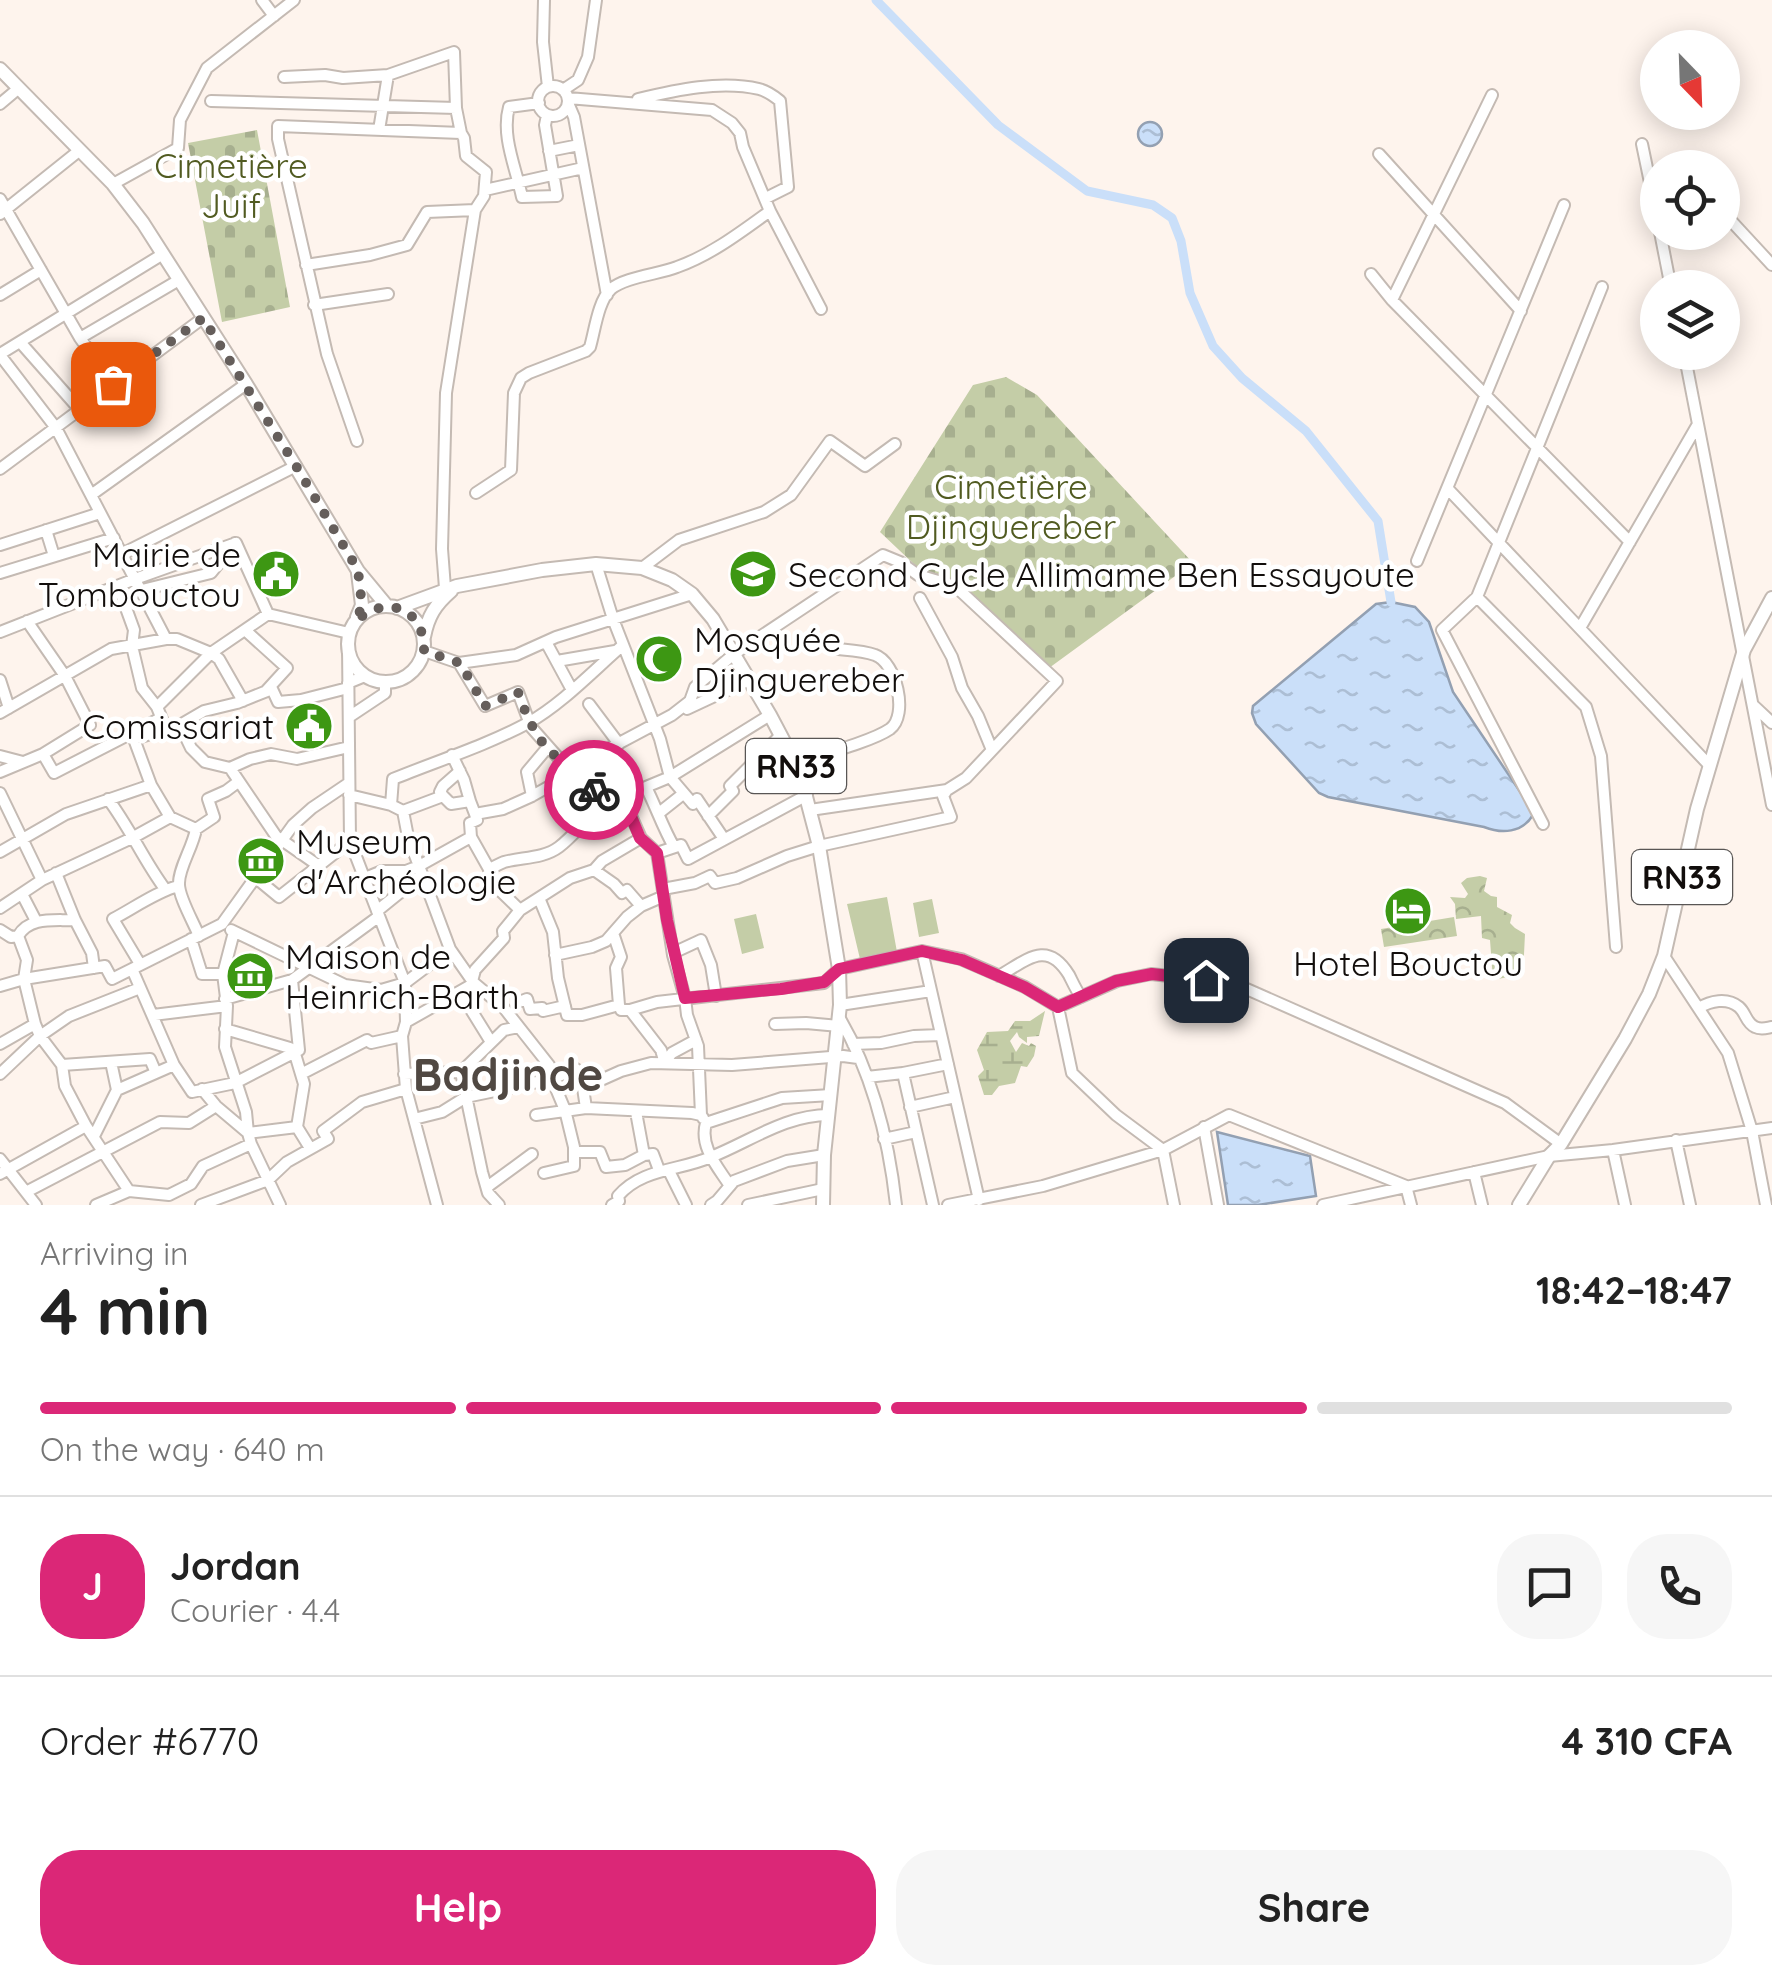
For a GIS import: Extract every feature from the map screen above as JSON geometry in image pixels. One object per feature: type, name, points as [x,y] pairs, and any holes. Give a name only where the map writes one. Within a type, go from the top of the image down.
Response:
[{"type":"main road","points":[[0,69],[113,184],[246,384],[358,570],[392,607],[415,619],[424,645]]},
{"type":"main road","name":"RN33","points":[[392,607],[451,587],[596,564],[642,568],[672,580],[692,594],[714,619],[795,763],[818,846],[839,969],[836,1056],[824,1155],[824,1205]]},
{"type":"main road","points":[[358,570],[362,606],[351,634],[356,668],[364,676],[385,682],[406,677],[414,670],[424,645],[427,620],[451,587]]},
{"type":"main road","name":"RN33","points":[[1520,1205],[1549,1156],[1561,1144],[1649,994],[1664,956],[1697,808],[1744,650],[1772,598]]},
{"type":"main road","points":[[351,634],[376,608],[392,607]]},
{"type":"street","points":[[262,0],[274,16]]},
{"type":"street","points":[[113,184],[178,148],[180,120],[207,68],[294,0]]},
{"type":"street","points":[[544,0],[548,87]]},
{"type":"street","points":[[547,114],[561,114],[588,57],[596,0]]},
{"type":"street","points":[[284,77],[388,75],[454,52],[456,108],[466,156],[486,172],[484,196],[475,210],[446,394],[442,549],[451,587]]},
{"type":"street","points":[[379,130],[388,75]]},
{"type":"street","points":[[538,103],[540,94],[548,87],[554,86],[566,97],[607,294]]},
{"type":"street","points":[[628,102],[675,90],[726,86],[763,89],[780,101],[788,187],[766,198]]},
{"type":"street","points":[[0,104],[19,88]]},
{"type":"street","points":[[1392,300],[1492,95]]},
{"type":"street","points":[[566,97],[712,110],[732,123],[770,211],[821,310]]},
{"type":"street","points":[[211,101],[456,108]]},
{"type":"street","points":[[538,103],[547,114],[545,125],[557,196],[522,197],[506,130],[507,114],[509,107],[538,103]]},
{"type":"street","points":[[356,441],[314,304],[278,126],[461,133]]},
{"type":"street","points":[[1642,144],[1643,150]]},
{"type":"street","points":[[550,151],[579,145]]},
{"type":"street","points":[[80,150],[2,207],[80,338],[113,384]]},
{"type":"street","points":[[1379,154],[1521,311]]},
{"type":"street","points":[[485,190],[583,168]]},
{"type":"street","points":[[1417,561],[1564,205]]},
{"type":"street","points":[[306,265],[407,245],[426,212],[475,210]]},
{"type":"street","points":[[476,493],[512,470],[514,392],[521,378],[586,351],[607,294],[614,286],[678,267],[715,250],[770,211]]},
{"type":"street","points":[[1740,230],[1772,265]]},
{"type":"street","points":[[163,254],[0,355],[56,428],[166,639]]},
{"type":"street","points":[[0,295],[41,270]]},
{"type":"street","points":[[1371,274],[1630,542]]},
{"type":"street","points":[[80,338],[179,280]]},
{"type":"street","points":[[1543,824],[1442,630],[1477,596],[1602,287]]},
{"type":"street","points":[[314,304],[388,294]]},
{"type":"street","points":[[0,470],[203,318]]},
{"type":"street","points":[[20,342],[80,410]]},
{"type":"street","points":[[1688,370],[1772,805]]},
{"type":"street","points":[[91,495],[246,384]]},
{"type":"street","points":[[1580,628],[1698,423]]},
{"type":"street","points":[[642,568],[679,540],[764,512],[791,495],[830,441],[865,466],[895,444]]},
{"type":"street","points":[[122,554],[296,466]]},
{"type":"street","points":[[1448,489],[1710,766]]},
{"type":"street","points":[[0,544],[100,513]]},
{"type":"street","points":[[46,530],[54,556]]},
{"type":"street","points":[[0,572],[114,538]]},
{"type":"street","points":[[0,632],[236,542]]},
{"type":"street","points":[[118,586],[142,592],[211,572],[236,542]]},
{"type":"street","points":[[236,542],[268,614]]},
{"type":"street","points":[[555,955],[606,941],[641,906],[663,892],[710,876],[715,882],[737,878],[818,846],[951,817],[943,796],[947,790],[966,778],[1057,681],[955,586],[918,575],[883,555],[734,654],[695,687],[690,701],[658,723]]},
{"type":"street","points":[[596,564],[619,648],[658,723],[670,777],[692,804],[697,799],[724,839]]},
{"type":"street","points":[[118,586],[134,630],[132,646],[142,688],[161,718],[180,725],[191,748],[204,762],[230,768],[270,754],[297,759],[349,746]]},
{"type":"street","points":[[460,663],[516,655],[692,594]]},
{"type":"street","points":[[1477,596],[1586,708],[1600,756],[1616,947]]},
{"type":"street","points":[[920,598],[952,656],[962,688],[992,750]]},
{"type":"street","points":[[196,828],[170,817],[151,784],[134,738],[161,718],[211,653],[268,614],[351,634],[350,841],[405,983],[406,1022],[402,1036],[406,1089],[437,1205]]},
{"type":"street","points":[[0,772],[43,754],[90,725],[65,676],[28,622]]},
{"type":"street","points":[[244,630],[286,668],[266,691]]},
{"type":"street","points":[[0,681],[4,710],[111,650],[166,639],[211,653],[242,701]]},
{"type":"street","points":[[546,642],[572,690]]},
{"type":"street","points":[[424,645],[460,663],[485,706],[518,692],[529,722],[562,762],[616,779],[628,799]]},
{"type":"street","points":[[557,661],[619,648]]},
{"type":"street","points":[[390,805],[392,779],[529,722],[619,648]]},
{"type":"street","points":[[795,763],[879,734],[899,719],[900,704],[887,664],[878,656],[829,648]]},
{"type":"street","points":[[180,725],[204,711],[272,689],[278,702],[301,700],[348,686],[364,676]]},
{"type":"street","points":[[475,814],[503,809],[532,796],[658,723],[749,680]]},
{"type":"street","points":[[349,717],[384,693],[385,682]]},
{"type":"street","points":[[589,704],[616,746],[640,838],[657,853],[673,953],[700,1064],[704,1140],[730,1186]]},
{"type":"street","points":[[1754,705],[1772,724]]},
{"type":"street","points":[[489,870],[557,849],[602,806],[628,799],[670,777],[770,714]]},
{"type":"street","points":[[43,754],[54,772],[161,718]]},
{"type":"street","points":[[708,816],[733,791],[730,786],[781,734]]},
{"type":"street","points":[[532,796],[527,772],[548,747]]},
{"type":"street","points":[[452,755],[475,814],[476,820],[470,822],[471,837],[489,870],[490,881],[520,910]]},
{"type":"street","points":[[0,756],[24,762]]},
{"type":"street","points":[[230,768],[276,836],[318,866]]},
{"type":"street","points":[[582,768],[602,806]]},
{"type":"street","points":[[460,772],[440,792],[451,804],[470,801]]},
{"type":"street","points":[[196,828],[214,817],[208,799],[238,782]]},
{"type":"street","points":[[0,852],[66,814],[151,784]]},
{"type":"street","points":[[646,787],[674,847]]},
{"type":"street","points":[[0,986],[105,966],[112,979],[222,924],[293,825],[312,808],[349,789],[403,811],[443,796]]},
{"type":"street","points":[[688,859],[808,802],[947,790]]},
{"type":"street","points":[[659,813],[684,794]]},
{"type":"street","points":[[1,800],[42,880]]},
{"type":"street","points":[[108,800],[166,890]]},
{"type":"street","points":[[403,811],[408,837],[450,949],[472,982],[504,1008],[549,1065],[566,1110],[575,1152],[574,1166],[544,1173]]},
{"type":"street","points":[[0,908],[42,880],[170,817]]},
{"type":"street","points":[[196,828],[178,886],[202,974],[223,974]]},
{"type":"street","points":[[366,878],[382,871],[420,870],[471,837]]},
{"type":"street","points":[[406,1022],[472,982],[475,970],[504,938],[508,922],[520,910],[570,878],[594,870],[640,838]]},
{"type":"street","points":[[256,878],[279,897],[350,841]]},
{"type":"street","points":[[657,853],[681,845],[695,883]]},
{"type":"street","points":[[153,1015],[226,1003],[292,980],[377,914],[419,877],[420,870]]},
{"type":"street","points":[[594,870],[622,893],[627,890],[641,906]]},
{"type":"street","points":[[56,873],[92,953],[94,968]]},
{"type":"street","points":[[178,886],[113,918],[174,1065],[192,1092],[235,1083],[299,1050],[292,980]]},
{"type":"street","points":[[22,894],[36,921]]},
{"type":"street","points":[[539,898],[553,932],[567,1015],[824,982],[839,969],[922,951],[962,960],[1024,987],[1058,1007],[1072,1074],[1116,1115],[1163,1150],[1174,1205]]},
{"type":"street","points":[[18,936],[24,926],[36,921],[75,920]]},
{"type":"street","points":[[222,924],[345,984],[381,990],[405,983],[450,949]]},
{"type":"street","points":[[0,930],[10,937],[18,936]]},
{"type":"street","points":[[234,932],[223,974],[225,1048],[246,1112],[250,1139],[280,1205]]},
{"type":"street","points":[[613,932],[621,957],[616,968],[624,1008],[661,1050],[665,1063]]},
{"type":"street","points":[[18,936],[27,960],[24,979],[34,1024],[62,1065],[65,1086],[90,1131],[129,1190]]},
{"type":"street","points":[[673,953],[701,940],[716,996]]},
{"type":"street","points":[[922,951],[979,1200]]},
{"type":"street","points":[[999,976],[1037,955],[1047,954],[1053,956],[1082,997]]},
{"type":"street","points":[[1664,956],[1728,1052],[1752,1130],[1766,1205]]},
{"type":"street","points":[[1058,1007],[1116,981],[1152,974],[1233,983],[1506,1103],[1561,1144]]},
{"type":"street","points":[[0,1074],[40,1036],[69,1016],[140,988]]},
{"type":"street","points":[[775,1024],[839,1016],[931,991]]},
{"type":"street","points":[[460,992],[492,1042]]},
{"type":"street","points":[[522,1001],[527,999],[530,1009],[543,1011],[566,1006]]},
{"type":"street","points":[[1698,1008],[1715,1000],[1736,1004],[1752,1026],[1759,1030],[1772,1027]]},
{"type":"street","points":[[839,1016],[868,1076],[896,1205]]},
{"type":"street","points":[[1,1040],[34,1024]]},
{"type":"street","points":[[404,1074],[461,1072],[504,1030],[520,1028]]},
{"type":"street","points":[[226,1030],[290,1048],[295,1054],[304,1084],[298,1127],[310,1148]]},
{"type":"street","points":[[301,1074],[367,1040],[402,1036]]},
{"type":"street","points":[[853,1044],[941,1036]]},
{"type":"street","points":[[665,1063],[672,1052],[696,1040]]},
{"type":"street","points":[[584,1088],[621,1070],[651,1064],[732,1065],[836,1056],[858,1058]]},
{"type":"street","points":[[62,1065],[150,1059],[156,1073]]},
{"type":"street","points":[[111,1062],[118,1090]]},
{"type":"street","points":[[868,1076],[948,1064]]},
{"type":"street","points":[[36,1205],[2,1167],[90,1131],[118,1090],[174,1065]]},
{"type":"street","points":[[414,1119],[442,1112],[466,1097],[552,1079],[576,1069],[584,1088],[586,1108]]},
{"type":"street","points":[[461,1072],[488,1193],[499,1205]]},
{"type":"street","points":[[903,1073],[932,1205]]},
{"type":"street","points":[[202,1089],[250,1139]]},
{"type":"street","points":[[202,1205],[268,1180],[286,1162],[328,1139],[323,1131],[362,1102],[406,1089]]},
{"type":"street","points":[[536,1115],[586,1108],[692,1113],[703,1119],[782,1098],[831,1094]]},
{"type":"street","points":[[910,1107],[955,1098]]},
{"type":"street","points":[[26,1192],[160,1122],[188,1123],[216,1106]]},
{"type":"street","points":[[636,1112],[644,1155]]},
{"type":"street","points":[[612,1205],[634,1183],[712,1157],[788,1121],[811,1115],[829,1116]]},
{"type":"street","points":[[948,1205],[1043,1186],[1163,1150],[1229,1115],[1406,1186]]},
{"type":"street","points":[[96,1205],[129,1190],[169,1194],[190,1184],[203,1166],[250,1139],[298,1127]]},
{"type":"street","points":[[1204,1127],[1218,1205]]},
{"type":"street","points":[[1323,1205],[1549,1156],[1772,1128]]},
{"type":"street","points":[[884,1138],[916,1132]]},
{"type":"street","points":[[1676,1140],[1690,1205]]},
{"type":"street","points":[[1613,1150],[1625,1205]]},
{"type":"street","points":[[575,1152],[600,1152],[606,1167],[652,1154],[686,1205]]},
{"type":"street","points":[[487,1188],[532,1154]]},
{"type":"street","points":[[711,1205],[734,1180],[786,1161],[824,1155]]},
{"type":"street","points":[[625,1164],[634,1183]]},
{"type":"street","points":[[1474,1172],[1482,1205]]},
{"type":"street","points":[[1406,1186],[1411,1205]]},
{"type":"street","points":[[748,1205],[823,1189]]},
{"type":"green space","name":"Cimetière Juif","points":[[257,130],[290,307],[222,322],[188,143]]},
{"type":"green space","name":"Cimetière Djinguereber","points":[[1006,377],[1037,395],[1193,563],[1049,668],[960,586],[917,567],[880,532],[973,385]]},
{"type":"green space","points":[[1480,876],[1487,878],[1484,891],[1497,897],[1497,907],[1512,915],[1510,923],[1525,934],[1523,974],[1493,980],[1490,940],[1482,938],[1481,916],[1456,919],[1450,897],[1465,898],[1468,894],[1461,883]]},
{"type":"green space","points":[[887,897],[897,952],[860,959],[847,904]]},
{"type":"green space","points":[[932,899],[939,933],[919,937],[913,903]]},
{"type":"green space","points":[[756,914],[764,948],[742,954],[734,919]]},
{"type":"green space","points":[[1454,917],[1457,936],[1384,947],[1381,929]]},
{"type":"green space","points":[[1045,1011],[1039,1036],[1027,1037],[1027,1043],[1017,1032],[1010,1041],[1016,1052],[1022,1043],[1036,1046],[1027,1067],[1021,1066],[1015,1083],[984,1095],[978,1076],[984,1070],[977,1050],[987,1032],[1008,1031],[1015,1021],[1030,1021]]},
{"type":"water","points":[[1150,122],[1162,134],[1150,146],[1138,134]]},
{"type":"water","points":[[1391,602],[1415,607],[1429,622],[1453,692],[1527,802],[1533,815],[1523,825],[1498,831],[1328,797],[1319,793],[1256,724],[1253,706],[1376,604]]},
{"type":"water","points":[[1217,1132],[1310,1156],[1316,1196],[1258,1205],[1228,1205]]},
{"type":"waterway","points":[[876,0],[998,125],[1087,191],[1153,205],[1172,218],[1181,241],[1190,293],[1213,346],[1242,378],[1306,431],[1378,521],[1391,602]]},
{"type":"way so far","points":[[113,384],[203,318],[358,570],[362,606],[356,621],[376,608],[392,606],[407,612],[421,628],[424,651],[460,663],[485,706],[518,692],[536,734],[562,762],[582,768],[594,790]]},
{"type":"place","name":"Mairie de Tombouctou","points":[[276,574]]},
{"type":"place","name":"Second Cycle Allimame Ben Essayoute","points":[[753,574]]},
{"type":"place","name":"Mosquée Djinguereber","points":[[659,659]]},
{"type":"place","name":"Comissariat","points":[[309,726]]},
{"type":"place","name":"Museum d'Archéologie","points":[[261,861]]},
{"type":"place","name":"Hotel Bouctou","points":[[1408,911]]},
{"type":"place","name":"Maison de Heinrich-Barth","points":[[250,976]]},
{"type":"district","name":"Badjinde","points":[[508,1074]]},
{"type":"route","points":[[594,790],[602,806],[625,802],[640,838],[657,853],[685,998],[824,982],[839,969],[922,951],[962,960],[1024,987],[1058,1007],[1116,981],[1152,974],[1206,980]]}]
